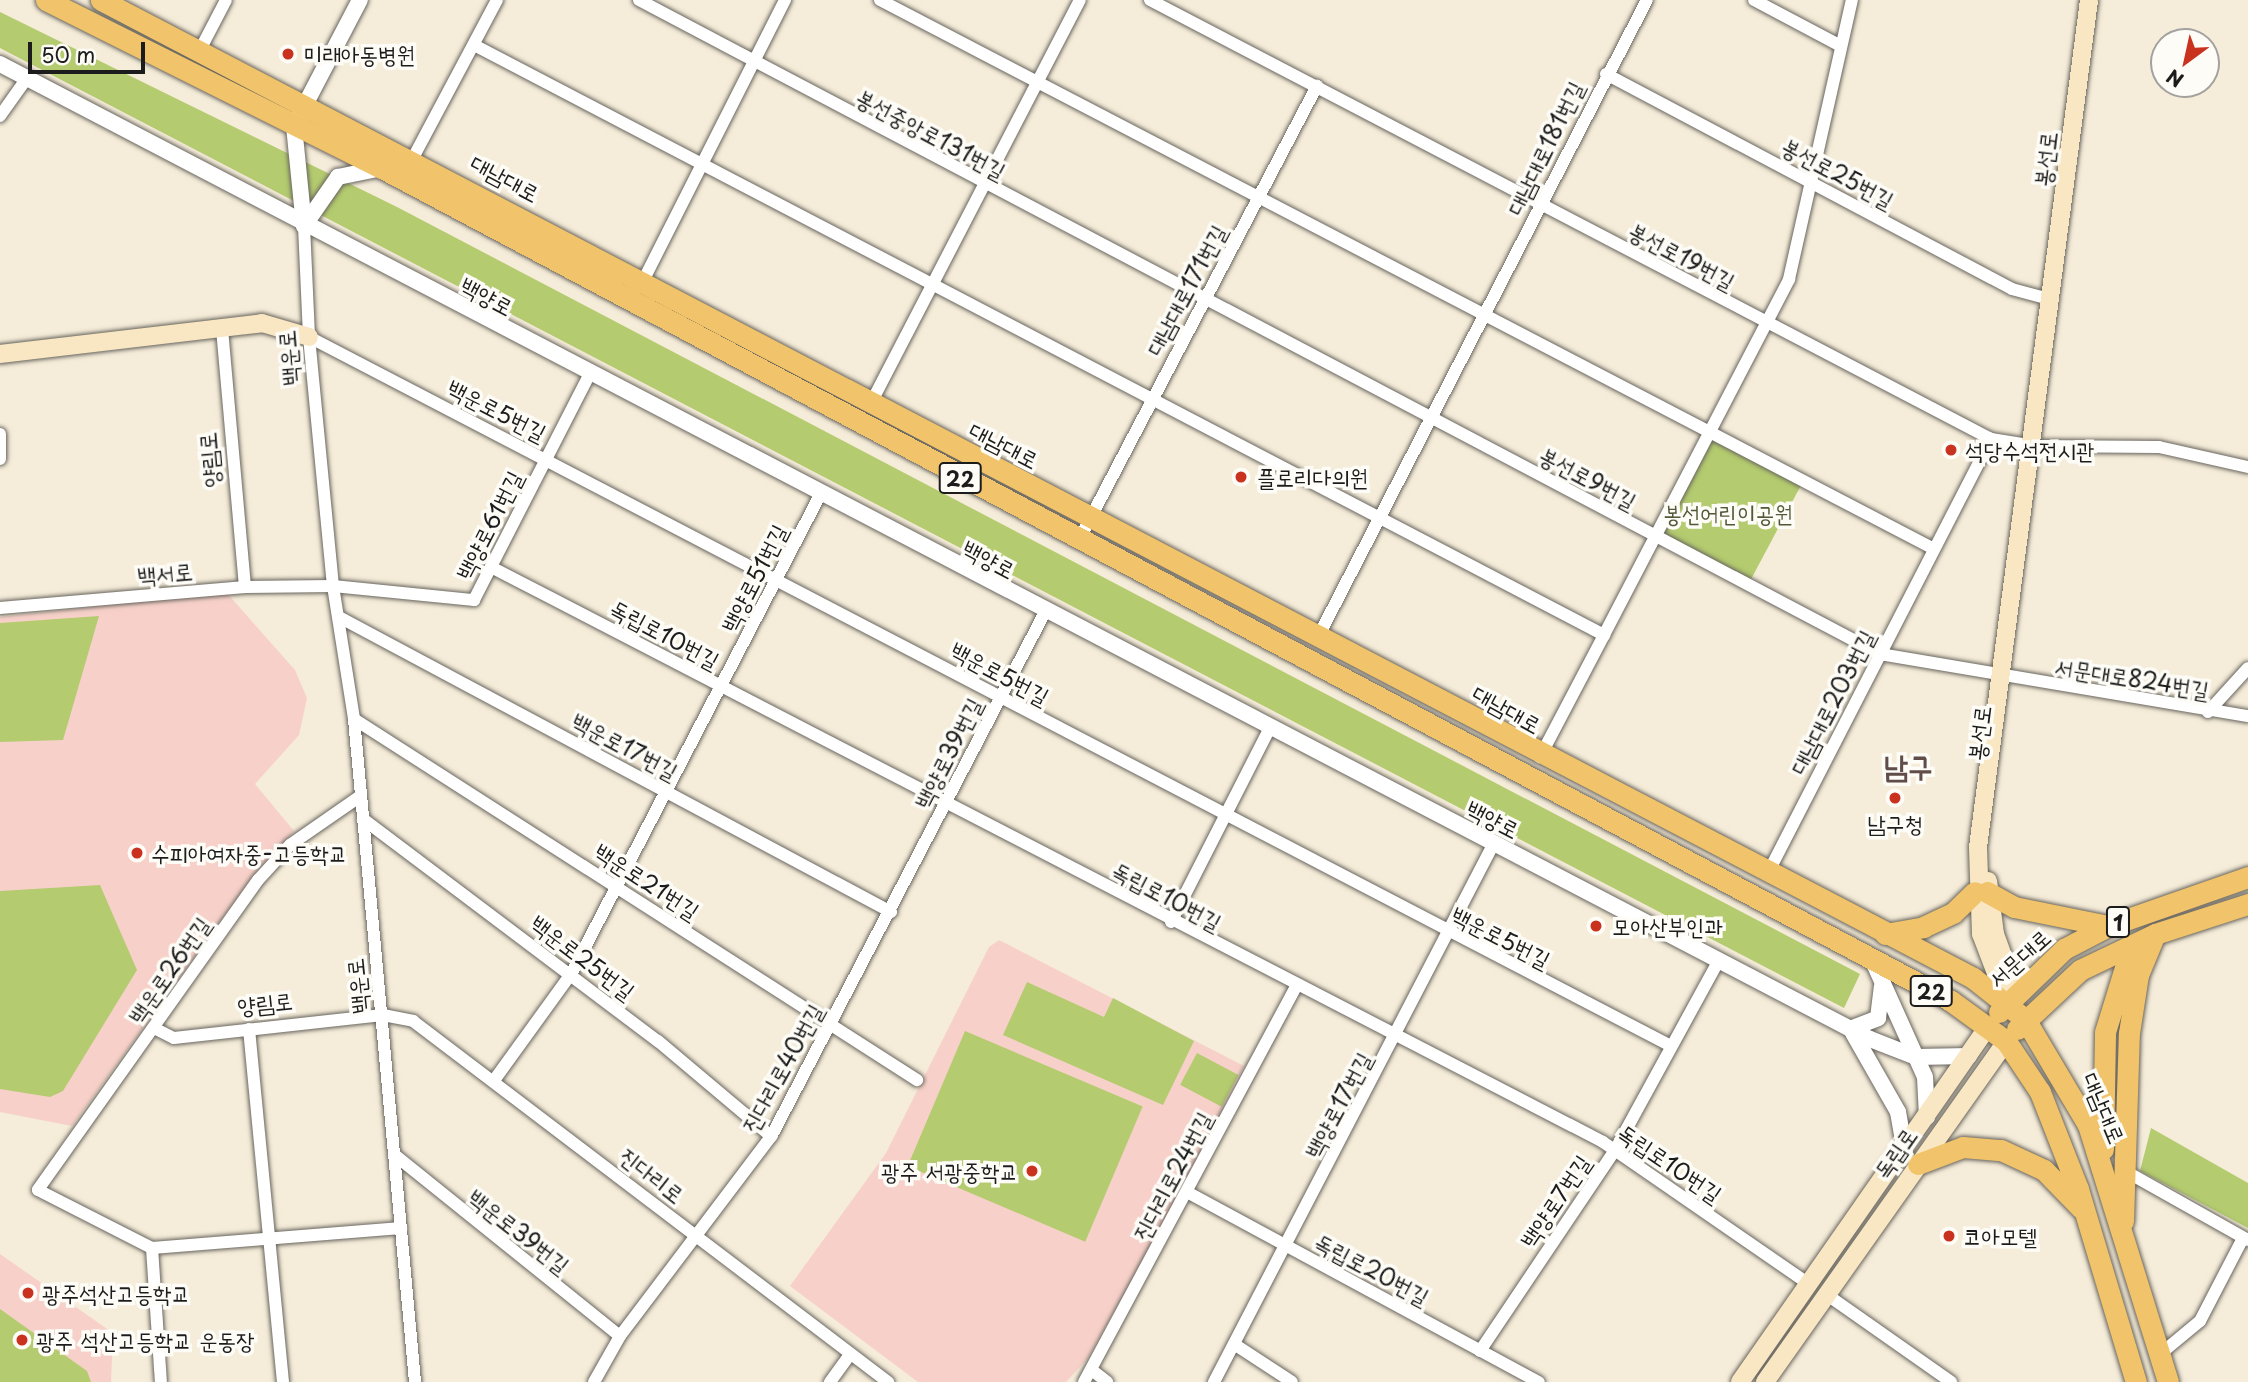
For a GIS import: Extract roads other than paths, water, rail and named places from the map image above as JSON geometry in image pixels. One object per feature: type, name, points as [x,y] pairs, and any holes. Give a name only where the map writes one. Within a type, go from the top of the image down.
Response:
[{"type":"main road","name":"22","points":[[46,0],[382,168],[631,305],[1079,540],[1988,1026]]},
{"type":"main road","name":"대남대로","points":[[101,0],[413,158],[870,405],[1540,757],[2012,997],[2082,1114],[2168,1382]]},
{"type":"main road","name":"봉선로","points":[[2012,997],[1981,892],[2089,0]]},
{"type":"main road","points":[[0,354],[278,323],[309,337]]},
{"type":"main road","name":"서문대로","points":[[1988,1026],[2012,997],[2064,949],[2108,926],[2248,877]]},
{"type":"main road","points":[[1885,934],[1923,927],[1953,913],[1981,892],[2014,906],[2108,926]]},
{"type":"main road","name":"서문대로","points":[[2007,1041],[2025,1019],[2080,970],[2155,934],[2248,904]]},
{"type":"main road","points":[[1877,968],[1892,962],[1899,950],[1885,934]]},
{"type":"main road","points":[[2122,1237],[2129,1032],[2138,975],[2155,934]]},
{"type":"main road","points":[[2105,1186],[2105,1032],[2132,945]]},
{"type":"main road","points":[[1988,1026],[2007,1041],[2040,1091],[2085,1212],[2136,1382]]},
{"type":"main road","name":"독립로","points":[[1911,1157],[1927,1119],[1988,1026]]},
{"type":"main road","name":"독립로","points":[[1765,1382],[1818,1290],[1911,1157],[2007,1041]]},
{"type":"main road","points":[[1911,1157],[1963,1147],[2001,1150],[2044,1170],[2085,1212]]},
{"type":"main road","name":"독립로","points":[[1740,1382],[1818,1290]]},
{"type":"street","points":[[200,50],[226,0]]},
{"type":"street","points":[[294,126],[360,0]]},
{"type":"street","points":[[413,158],[497,0]]},
{"type":"street","name":"봉선중앙로131번길","points":[[639,0],[984,187],[1204,302]]},
{"type":"street","points":[[631,305],[785,0]]},
{"type":"street","points":[[880,0],[1934,549]]},
{"type":"street","points":[[870,405],[1080,0]]},
{"type":"street","name":"봉선로19번길","points":[[1150,0],[1991,439],[2034,448],[2159,447],[2248,467]]},
{"type":"street","name":"대남대로181번길","points":[[1317,639],[1485,316],[1538,201],[1647,0]]},
{"type":"street","points":[[1754,0],[1841,46]]},
{"type":"street","points":[[1540,757],[1768,324],[1789,279],[1852,0]]},
{"type":"street","points":[[474,45],[1052,351],[1380,517],[1604,635]]},
{"type":"street","name":"백양로","points":[[0,64],[1044,614],[1850,1029],[1916,1058],[1969,1056]]},
{"type":"street","name":"봉선로25번길","points":[[1606,74],[2019,292],[2053,300]]},
{"type":"street","points":[[0,116],[27,78]]},
{"type":"street","name":"대남대로171번길","points":[[1079,540],[1317,86]]},
{"type":"street","name":"백운로","points":[[294,126],[304,226],[309,337],[333,586],[354,719],[359,797],[383,1015],[415,1382]]},
{"type":"street","points":[[304,226],[338,177],[382,168]]},
{"type":"street","name":"봉선로9번길","points":[[1204,302],[1880,654],[2005,680]]},
{"type":"street","name":"양림로","points":[[222,329],[245,587]]},
{"type":"street","name":"백운로5번길","points":[[309,337],[1001,696],[1224,817],[1671,1046]]},
{"type":"street","name":"백양로61번길","points":[[333,586],[474,600],[589,374]]},
{"type":"street","points":[[0,434],[0,459]]},
{"type":"street","name":"대남대로203번길","points":[[1768,873],[1991,439]]},
{"type":"street","name":"백양로51번길","points":[[495,1079],[571,974],[619,888],[820,495]]},
{"type":"street","name":"독립로10번길","points":[[491,567],[1396,1040],[1615,1150],[1818,1290]]},
{"type":"street","name":"백서로","points":[[0,608],[245,587],[333,586]]},
{"type":"street","name":"백양로39번길","points":[[891,912],[1044,614]]},
{"type":"street","name":"백운로17번길","points":[[339,617],[891,912]]},
{"type":"street","points":[[2208,712],[2248,668]]},
{"type":"street","name":"서문대로824번길","points":[[2005,680],[2248,716]]},
{"type":"street","name":"백운로21번길","points":[[354,719],[916,1080]]},
{"type":"street","points":[[1171,922],[1269,730]]},
{"type":"street","name":"백운로26번길","points":[[152,1248],[38,1191],[258,880],[290,845],[359,797]]},
{"type":"street","name":"백운로25번길","points":[[363,819],[571,974],[771,1136]]},
{"type":"street","name":"백양로17번길","points":[[1214,1382],[1396,1040],[1493,845]]},
{"type":"street","name":"진다리로40번길","points":[[594,1382],[620,1336],[771,1136],[891,912]]},
{"type":"street","name":"백양로7번길","points":[[1480,1351],[1615,1150],[1719,960]]},
{"type":"street","points":[[1850,1029],[1878,1018],[1877,968]]},
{"type":"street","points":[[1877,968],[1916,1058],[1929,1098],[1927,1119]]},
{"type":"street","name":"진다리로24번길","points":[[1084,1382],[1093,1371],[1296,988]]},
{"type":"street","name":"양림로","points":[[154,1028],[174,1038],[383,1015]]},
{"type":"street","name":"진다리로","points":[[383,1015],[413,1021],[495,1079],[888,1382]]},
{"type":"street","points":[[249,1029],[283,1382]]},
{"type":"street","name":"독립로","points":[[1850,1029],[1890,1094],[1911,1157]]},
{"type":"street","name":"백운로39번길","points":[[396,1156],[620,1336]]},
{"type":"street","points":[[2125,1171],[2246,1239],[2200,1321],[2159,1355]]},
{"type":"street","name":"독립로20번길","points":[[1187,1192],[1539,1382]]},
{"type":"street","points":[[161,1379],[152,1248],[401,1228]]},
{"type":"street","points":[[1818,1290],[1951,1382]]},
{"type":"street","points":[[1234,1344],[1292,1382]]},
{"type":"street","points":[[830,1382],[850,1354]]},
{"type":"street","points":[[1093,1371],[1107,1382]]},
{"type":"place","name":"미래아동병원","points":[[288,54]]},
{"type":"place","name":"석당수석전시관","points":[[1951,450]]},
{"type":"place","name":"플로리다의원","points":[[1241,477]]},
{"type":"place","name":"남구청","points":[[1895,798]]},
{"type":"place","name":"수피아여자중-고등학교","points":[[137,853]]},
{"type":"place","name":"모아산부인과","points":[[1596,926]]},
{"type":"place","name":"광주 서광중학교","points":[[1032,1171]]},
{"type":"place","name":"코아모텔","points":[[1949,1236]]},
{"type":"place","name":"광주석산고등학교","points":[[28,1293]]},
{"type":"place","name":"광주 석산고등학교 운동장","points":[[22,1340]]},
{"type":"district","name":"남구","points":[[1908,765]]},
{"type":"park label","name":"봉선어린이공원","points":[[1728,513]]}]
